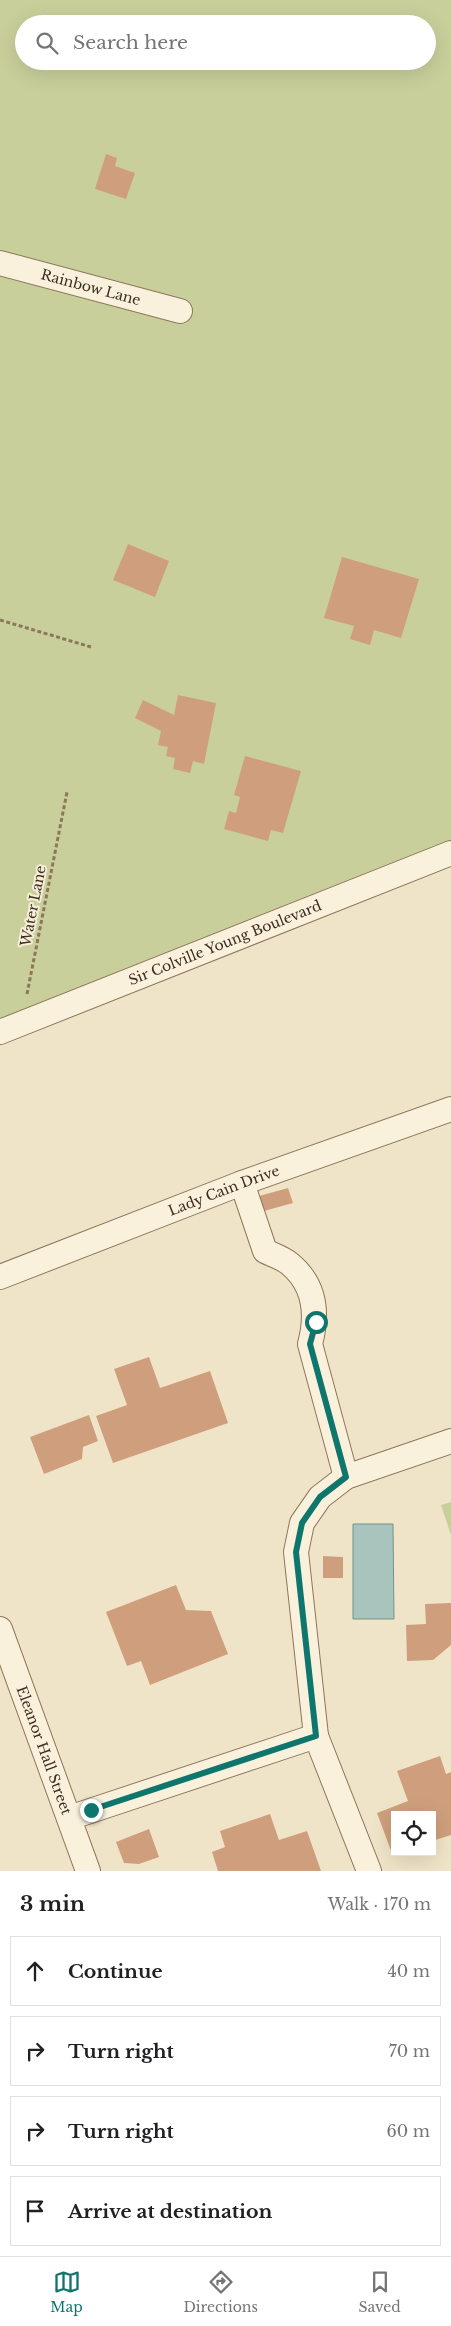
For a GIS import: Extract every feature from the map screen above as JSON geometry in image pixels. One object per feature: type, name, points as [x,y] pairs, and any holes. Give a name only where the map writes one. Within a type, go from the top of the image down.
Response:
[{"type":"street","name":"Rainbow Lane","points":[[0,263],[180,311]]},
{"type":"street","name":"Sir Colville Young Boulevard","points":[[10,1028],[451,853]]},
{"type":"street","name":"Lady Cain Drive","points":[[0,1277],[242,1183],[451,1109]]},
{"type":"street","points":[[242,1183],[265,1251],[290,1264],[309,1286],[316,1322],[310,1344],[346,1477]]},
{"type":"street","points":[[369,1871],[316,1736],[296,1552],[302,1523],[320,1497],[346,1477],[451,1442]]},
{"type":"street","name":"Eleanor Hall Street","points":[[0,1629],[4,1653],[88,1871]]},
{"type":"street","points":[[68,1818],[316,1736]]},
{"type":"path","points":[[0,620],[91,647]]},
{"type":"path","name":"Water Lane","points":[[10,1028],[67,792]]},
{"type":"green space","points":[[0,0],[451,0],[451,853],[0,1031]]},
{"type":"green space","points":[[451,1502],[451,1535],[441,1505]]},
{"type":"water","points":[[353,1524],[393,1524],[394,1619],[353,1619]]},
{"type":"building","points":[[106,154],[117,158],[115,166],[135,173],[126,199],[95,189]]},
{"type":"building","points":[[128,544],[169,561],[155,597],[113,580]]},
{"type":"building","points":[[342,557],[419,579],[401,638],[374,630],[370,645],[350,639],[354,626],[324,618]]},
{"type":"building","points":[[178,695],[216,703],[204,764],[193,761],[190,773],[173,769],[175,758],[166,756],[168,747],[158,745],[161,731],[135,718],[143,700],[174,715]]},
{"type":"building","points":[[245,756],[301,771],[283,833],[271,830],[268,841],[224,829],[229,811],[236,813],[240,797],[234,795]]},
{"type":"building","points":[[288,1188],[293,1203],[264,1211],[259,1196]]},
{"type":"building","points":[[149,1357],[160,1388],[210,1371],[228,1423],[113,1463],[96,1416],[127,1405],[114,1369]]},
{"type":"building","points":[[89,1415],[98,1441],[83,1447],[82,1459],[44,1474],[30,1437]]},
{"type":"building","points":[[323,1556],[343,1557],[343,1578],[323,1578]]},
{"type":"building","points":[[176,1585],[186,1610],[211,1611],[228,1654],[150,1685],[141,1661],[127,1666],[106,1612]]},
{"type":"building","points":[[451,1603],[451,1645],[433,1660],[407,1661],[406,1625],[426,1624],[425,1604]]},
{"type":"building","points":[[440,1756],[446,1774],[451,1772],[451,1835],[436,1840],[436,1811],[391,1811],[391,1851],[377,1813],[408,1801],[397,1771]]},
{"type":"building","points":[[270,1814],[279,1840],[307,1831],[321,1871],[218,1871],[212,1852],[225,1847],[220,1831]]},
{"type":"building","points":[[149,1829],[159,1857],[139,1864],[124,1863],[116,1842]]},
{"type":"route","points":[[91,1810],[316,1736],[296,1552],[302,1523],[320,1497],[346,1477],[335,1430],[310,1344],[316,1322]]}]
